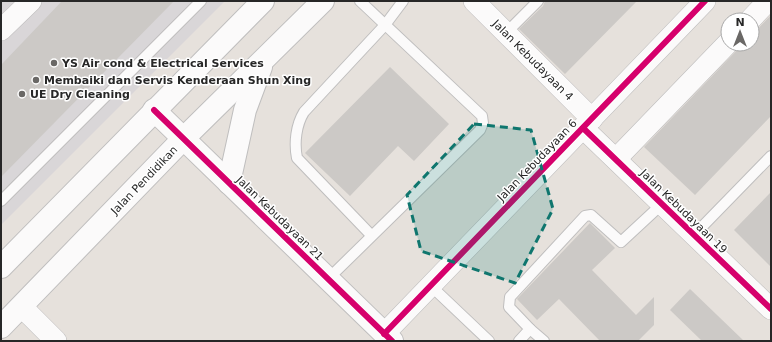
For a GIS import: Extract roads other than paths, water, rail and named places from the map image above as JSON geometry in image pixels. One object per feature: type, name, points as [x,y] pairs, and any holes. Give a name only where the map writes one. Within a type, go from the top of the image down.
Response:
[{"type":"main road","points":[[1,267],[263,1]]},
{"type":"main road","name":"Jalan Pendidikan","points":[[1,327],[184,138],[263,62],[323,1]]},
{"type":"main road","points":[[229,183],[237,140],[245,110],[263,62]]},
{"type":"main road","name":"Jalan Kebudayaan 21","points":[[154,110],[388,337]]},
{"type":"street","points":[[1,30],[31,1]]},
{"type":"street","name":"Jalan Kebudayaan 4","points":[[474,1],[506,33],[587,123]]},
{"type":"street","name":"Jalan Kebudayaan 6","points":[[388,337],[431,286],[705,1]]},
{"type":"street","points":[[758,12],[768,1]]},
{"type":"street","points":[[616,159],[720,50]]},
{"type":"street","name":"Jalan Kebudayaan 19","points":[[587,123],[616,159],[771,309]]},
{"type":"street","points":[[22,307],[56,341]]},
{"type":"lane","points":[[1,201],[201,1]]},
{"type":"lane","points":[[328,278],[480,130],[483,123],[482,116],[360,1]]},
{"type":"lane","points":[[371,235],[297,158],[295,147],[300,120],[304,112],[385,25],[403,1]]},
{"type":"lane","points":[[506,33],[538,1]]},
{"type":"lane","points":[[694,235],[771,156]]},
{"type":"lane","points":[[544,341],[509,307],[510,297],[585,216],[591,215],[621,242],[662,204]]},
{"type":"lane","points":[[431,286],[489,341]]},
{"type":"lane","points":[[519,341],[530,329]]},
{"type":"place","name":"YS Air cond & Electrical Services","points":[[54,63]]},
{"type":"place","name":"Membaiki dan Servis Kenderaan Shun Xing","points":[[36,80]]},
{"type":"place","name":"UE Dry Cleaning","points":[[22,94]]}]
